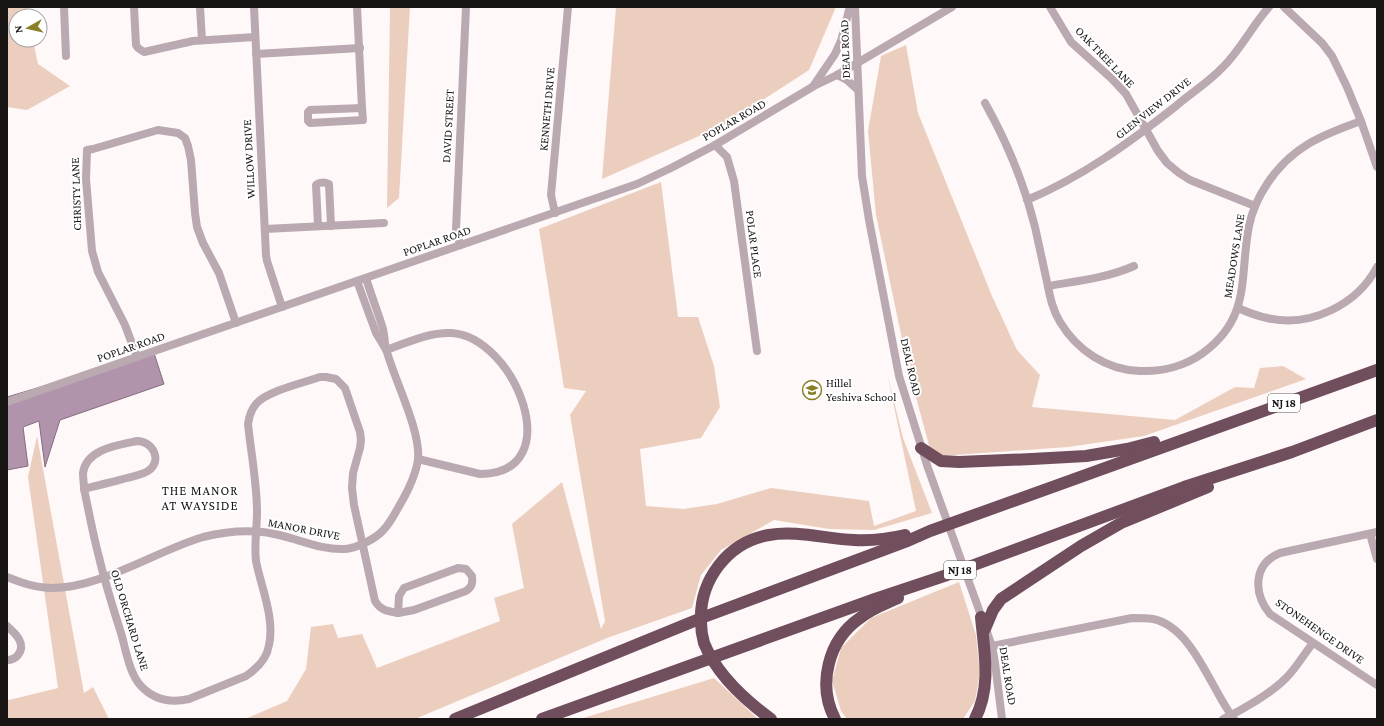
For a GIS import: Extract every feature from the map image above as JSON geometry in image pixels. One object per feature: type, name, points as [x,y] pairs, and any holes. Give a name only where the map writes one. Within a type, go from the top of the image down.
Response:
[{"type":"highway","name":"NJ 18","points":[[455,719],[704,617],[930,531],[1190,436],[1377,370]]},
{"type":"highway","name":"NJ 18","points":[[542,719],[875,599],[947,575],[1184,487],[1292,452],[1377,420]]},
{"type":"highway","points":[[921,448],[946,462],[1032,459],[1105,453],[1190,436]]},
{"type":"highway","points":[[985,629],[993,610],[1001,599],[1101,534],[1134,518],[1292,452]]},
{"type":"highway","points":[[771,719],[753,704],[725,676],[715,663],[704,642],[701,629],[700,611],[704,593],[713,573],[726,558],[740,546],[760,537],[770,535],[786,534],[854,540],[872,540],[930,531]]},
{"type":"highway","points":[[835,719],[828,702],[826,682],[830,656],[840,637],[854,622],[868,613],[947,575]]},
{"type":"highway","points":[[975,719],[981,707],[986,679],[981,617]]},
{"type":"street","points":[[64,7],[66,56]]},
{"type":"street","points":[[134,7],[136,44],[141,51],[147,52],[202,40],[256,37]]},
{"type":"street","points":[[200,7],[202,40]]},
{"type":"street","name":"WILLOW DRIVE","points":[[254,7],[267,261],[282,307]]},
{"type":"street","points":[[357,7],[363,120],[310,124],[308,121],[308,112],[310,110],[362,108]]},
{"type":"street","name":"DAVID STREET","points":[[460,245],[456,229],[466,7]]},
{"type":"street","name":"KENNETH DRIVE","points":[[555,213],[551,195],[568,7]]},
{"type":"street","points":[[814,86],[841,42],[851,7]]},
{"type":"street","name":"DEAL ROAD","points":[[855,7],[860,156],[869,220],[899,376],[921,448],[992,646],[1002,719]]},
{"type":"street","name":"POPLAR ROAD","points":[[7,402],[637,184],[715,145],[952,7]]},
{"type":"street","name":"OAK TREE LANE","points":[[1050,7],[1071,42],[1120,87],[1168,163],[1190,180],[1256,206]]},
{"type":"street","name":"GLEN VIEW DRIVE","points":[[1027,200],[1066,182],[1116,151],[1146,129],[1223,67],[1236,53],[1269,7]]},
{"type":"street","points":[[1284,7],[1328,50],[1345,82],[1361,121],[1377,167]]},
{"type":"street","points":[[256,54],[360,48]]},
{"type":"street","points":[[837,75],[847,80],[858,90]]},
{"type":"street","name":"MEADOWS LANE","points":[[985,103],[998,126],[1011,156],[1027,200],[1054,311],[1073,340],[1095,358],[1113,366],[1131,370],[1152,371],[1167,369],[1198,357],[1210,348],[1221,336],[1238,308],[1243,290],[1249,226],[1256,206],[1272,176],[1284,162],[1297,151],[1321,136],[1361,121]]},
{"type":"street","name":"CHRISTY LANE","points":[[137,357],[125,325],[94,261],[87,194],[87,150],[158,130],[178,133],[185,138],[191,160],[197,227],[203,243],[219,273],[236,323]]},
{"type":"street","name":"POLAR PLACE","points":[[715,145],[727,157],[734,181],[757,351]]},
{"type":"street","points":[[318,226],[316,185],[318,183],[326,182],[329,184],[331,226]]},
{"type":"street","points":[[265,229],[384,223]]},
{"type":"street","points":[[1048,286],[1106,276],[1134,266]]},
{"type":"street","points":[[1238,308],[1268,318],[1281,320],[1300,320],[1319,316],[1353,297],[1363,287],[1377,266]]},
{"type":"street","name":"MANOR DRIVE","points":[[366,278],[384,330],[386,350]]},
{"type":"street","name":"MANOR DRIVE","points":[[7,577],[31,585],[53,588],[75,585],[104,576],[187,542],[234,532],[256,532],[278,535],[333,549],[351,548],[375,538],[390,523],[411,482],[418,459],[415,434],[386,350],[376,333],[357,281]]},
{"type":"street","points":[[386,350],[440,333],[456,334],[471,338],[487,349],[504,366],[514,382],[524,409],[527,423],[525,448],[515,461],[502,471],[480,474],[418,459]]},
{"type":"street","name":"OLD ORCHARD LANE","points":[[84,489],[146,472],[154,463],[155,458],[152,448],[145,442],[136,441],[99,451],[88,461],[83,474],[84,489],[98,557],[132,672],[137,681],[148,692],[158,698],[174,701],[189,699],[246,676],[262,662],[268,649],[270,632],[267,603],[256,560],[256,497],[248,424],[251,410],[257,403],[268,395],[320,377],[336,379],[346,388],[360,432],[360,448],[352,488],[354,505],[375,601],[381,609],[398,613]]},
{"type":"street","points":[[1374,533],[1377,559]]},
{"type":"street","name":"STONEHENGE DRIVE","points":[[1374,533],[1280,553],[1270,559],[1262,569],[1258,580],[1261,598],[1266,608],[1273,616],[1377,685]]},
{"type":"street","points":[[458,568],[466,569],[472,576],[472,584],[466,591],[414,610],[398,613],[399,596],[401,591],[407,586],[458,568]]},
{"type":"street","points":[[992,646],[1132,618],[1154,619],[1175,630],[1186,641],[1233,717]]},
{"type":"street","points":[[7,626],[18,637],[21,646],[19,654],[16,658],[7,660]]},
{"type":"street","points":[[1223,719],[1233,717],[1281,683],[1291,673],[1313,643]]},
{"type":"shaded area","points":[[7,7],[27,7],[8,8],[8,48],[35,48],[38,64],[70,86],[27,110],[7,107]]},
{"type":"shaded area","points":[[390,7],[410,7],[399,198],[387,208]]},
{"type":"shaded area","points":[[616,7],[836,7],[809,70],[724,125],[602,179]]},
{"type":"shaded area","points":[[906,45],[918,113],[992,296],[1017,350],[1040,375],[1032,407],[1175,420],[1235,387],[1254,388],[1260,368],[1283,366],[1306,379],[1144,436],[1068,447],[940,456],[930,449],[908,368],[876,215],[868,131],[881,56]]},
{"type":"shaded area","points":[[661,182],[678,317],[698,317],[714,366],[720,407],[701,438],[640,449],[646,506],[683,509],[717,504],[771,488],[869,501],[874,526],[916,511],[887,373],[903,438],[932,513],[874,530],[829,529],[774,520],[721,550],[701,575],[692,608],[607,638],[415,719],[245,719],[287,701],[306,669],[311,627],[333,624],[338,638],[362,634],[377,668],[500,621],[494,598],[524,588],[512,524],[562,482],[601,629],[605,621],[570,415],[586,391],[564,388],[539,229]]},
{"type":"shaded area","points":[[154,353],[164,384],[60,420],[45,467],[39,421],[23,427],[28,466],[7,470],[7,397]]},
{"type":"shaded area","points":[[37,436],[84,693],[93,687],[109,719],[7,719],[7,699],[9,700],[58,688],[28,477]]},
{"type":"shaded area","points":[[959,582],[976,635],[980,673],[975,701],[963,719],[847,719],[841,711],[832,681],[841,648],[871,618]]},
{"type":"shaded area","points":[[714,678],[758,719],[580,719]]},
{"type":"place","name":"Hillel Yeshiva School","points":[[812,390]]},
{"type":"district","name":"THE MANOR AT WAYSIDE","points":[[200,498]]}]
